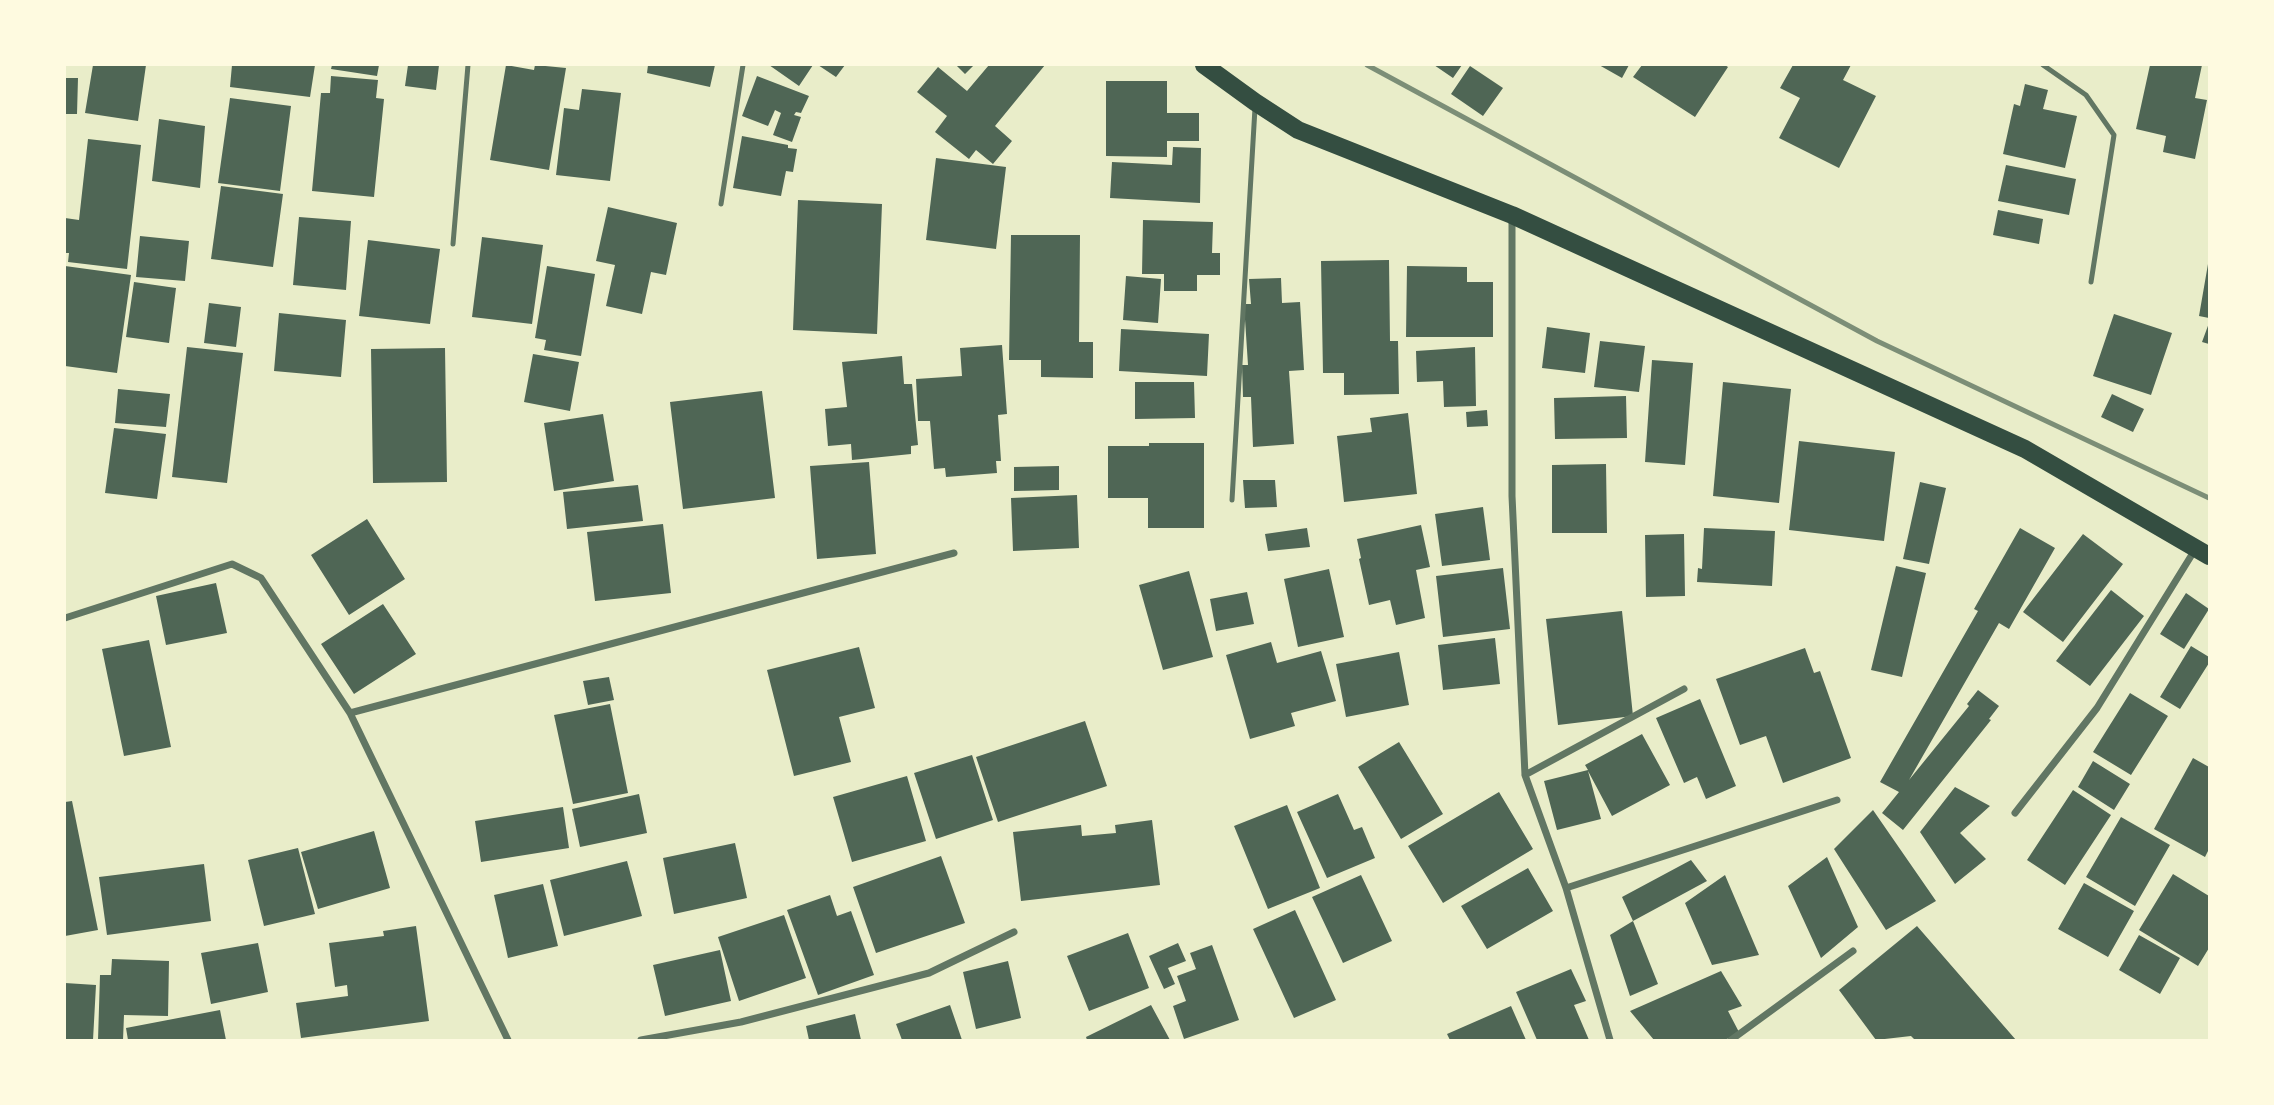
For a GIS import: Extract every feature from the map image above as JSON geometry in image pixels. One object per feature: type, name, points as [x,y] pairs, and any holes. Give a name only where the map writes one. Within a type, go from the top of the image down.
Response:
[{"type":"main road","points":[[1205,65],[1298,130],[1512,215],[2025,449],[2203,552]]},
{"type":"street","points":[[1512,215],[1512,496],[1525,775],[1566,888],[1610,1040]]},
{"type":"street","points":[[2015,813],[2097,708],[2203,552]]},
{"type":"street","points":[[350,713],[954,553]]},
{"type":"street","points":[[65,618],[232,564],[261,578],[350,713],[508,1040]]},
{"type":"street","points":[[1525,775],[1684,689]]},
{"type":"street","points":[[1566,888],[1837,800]]},
{"type":"street","points":[[642,1040],[741,1022],[929,973],[1014,932]]},
{"type":"street","points":[[1731,1040],[1853,951]]},
{"type":"lane","points":[[453,244],[468,65]]},
{"type":"lane","points":[[721,204],[743,65]]},
{"type":"lane","points":[[2043,65],[2086,95],[2114,135],[2091,282]]},
{"type":"lane","points":[[1232,500],[1255,102]]},
{"type":"building","points":[[93,65],[146,65],[138,121],[85,113]]},
{"type":"building","points":[[232,65],[315,65],[310,97],[230,87]]},
{"type":"building","points":[[332,65],[379,65],[377,76],[331,69]]},
{"type":"building","points":[[408,65],[439,65],[436,90],[405,86]]},
{"type":"building","points":[[506,65],[534,70],[535,65],[566,68],[549,170],[490,160]]},
{"type":"building","points":[[648,65],[715,65],[710,87],[647,73]]},
{"type":"building","points":[[769,65],[813,65],[799,86]]},
{"type":"building","points":[[818,65],[845,65],[836,77]]},
{"type":"building","points":[[956,65],[974,65],[965,74]]},
{"type":"building","points":[[989,65],[1045,65],[995,126],[1012,141],[993,164],[976,150],[969,159],[935,132],[947,116],[917,92],[938,67],[967,91]]},
{"type":"building","points":[[1434,65],[1462,65],[1453,78]]},
{"type":"building","points":[[1599,65],[1629,65],[1622,78]]},
{"type":"building","points":[[1642,65],[1728,67],[1695,117],[1633,77]]},
{"type":"building","points":[[1793,65],[1851,65],[1843,80],[1876,96],[1839,168],[1779,138],[1800,98],[1780,88]]},
{"type":"building","points":[[2150,65],[2202,65],[2195,98],[2207,100],[2195,159],[2163,152],[2166,136],[2136,129]]},
{"type":"building","points":[[1470,66],[1503,88],[1483,116],[1451,94]]},
{"type":"building","points":[[331,76],[378,80],[376,98],[384,99],[374,197],[312,191],[321,93],[330,93]]},
{"type":"building","points":[[757,76],[809,96],[801,113],[796,112],[794,115],[801,117],[792,142],[773,135],[781,113],[775,110],[768,126],[742,116]]},
{"type":"building","points":[[65,78],[78,78],[77,114],[65,114]]},
{"type":"building","points":[[1106,81],[1167,81],[1167,113],[1199,113],[1199,141],[1167,141],[1167,157],[1106,156]]},
{"type":"building","points":[[2025,84],[2048,90],[2043,109],[2077,116],[2065,168],[2003,154],[2014,104],[2020,106]]},
{"type":"building","points":[[582,89],[621,93],[610,181],[556,175],[564,108],[579,110]]},
{"type":"building","points":[[230,98],[291,106],[280,191],[218,183]]},
{"type":"building","points":[[159,119],[205,126],[200,188],[152,181]]},
{"type":"building","points":[[742,136],[797,149],[793,172],[786,171],[781,196],[733,188]]},
{"type":"building","points":[[88,139],[141,145],[127,269],[68,262],[69,253],[65,253],[65,218],[79,220]]},
{"type":"building","points":[[1173,147],[1201,148],[1200,203],[1110,198],[1112,162],[1172,165]]},
{"type":"building","points":[[936,158],[1006,167],[996,249],[926,240]]},
{"type":"building","points":[[2006,165],[2076,179],[2069,215],[1998,201]]},
{"type":"building","points":[[221,186],[283,194],[273,267],[211,259]]},
{"type":"building","points":[[798,200],[882,204],[877,334],[793,330]]},
{"type":"building","points":[[608,207],[677,223],[666,275],[651,272],[642,314],[606,306],[615,265],[596,261]]},
{"type":"building","points":[[1998,210],[2043,219],[2039,244],[1993,235]]},
{"type":"building","points":[[299,217],[351,221],[346,290],[293,285]]},
{"type":"building","points":[[1143,220],[1213,222],[1212,253],[1220,253],[1220,275],[1197,275],[1197,291],[1164,291],[1164,274],[1142,274]]},
{"type":"building","points":[[1011,235],[1080,235],[1079,342],[1093,342],[1093,378],[1041,377],[1041,360],[1009,360]]},
{"type":"building","points":[[140,236],[189,241],[185,281],[136,277]]},
{"type":"building","points":[[482,237],[543,245],[532,324],[472,317]]},
{"type":"building","points":[[368,240],[440,249],[430,324],[359,316]]},
{"type":"building","points":[[1389,260],[1390,341],[1398,341],[1399,394],[1344,395],[1344,373],[1323,373],[1321,261]]},
{"type":"building","points":[[2209,264],[2209,318],[2199,316]]},
{"type":"building","points":[[65,266],[131,275],[117,373],[65,366]]},
{"type":"building","points":[[547,266],[595,274],[581,356],[544,350],[546,340],[535,338]]},
{"type":"building","points":[[1407,266],[1467,267],[1467,282],[1493,282],[1493,337],[1406,337]]},
{"type":"building","points":[[1126,276],[1161,279],[1158,323],[1123,320]]},
{"type":"building","points":[[1281,278],[1282,303],[1300,302],[1304,370],[1289,371],[1294,444],[1253,447],[1251,397],[1243,397],[1242,365],[1248,365],[1244,304],[1251,304],[1249,279]]},
{"type":"building","points":[[134,282],[176,288],[169,343],[126,337]]},
{"type":"building","points":[[209,303],[241,307],[236,347],[204,343]]},
{"type":"building","points":[[279,313],[346,320],[341,377],[274,371]]},
{"type":"building","points":[[2114,314],[2172,333],[2151,395],[2093,376]]},
{"type":"building","points":[[2209,323],[2209,344],[2202,342]]},
{"type":"building","points":[[1547,327],[1590,333],[1585,373],[1542,368]]},
{"type":"building","points":[[1121,329],[1209,334],[1207,376],[1119,371]]},
{"type":"building","points":[[1600,341],[1645,346],[1639,392],[1594,387]]},
{"type":"building","points":[[1002,345],[1007,414],[998,415],[1001,461],[996,461],[997,473],[946,477],[945,468],[934,469],[930,421],[918,421],[916,379],[962,376],[960,348]]},
{"type":"building","points":[[187,347],[243,353],[227,483],[172,477]]},
{"type":"building","points":[[1475,347],[1476,406],[1444,407],[1443,381],[1417,382],[1416,351]]},
{"type":"building","points":[[445,348],[447,482],[373,483],[371,349]]},
{"type":"building","points":[[533,354],[579,362],[570,411],[524,402]]},
{"type":"building","points":[[902,356],[904,384],[912,384],[918,445],[911,446],[911,454],[852,460],[851,444],[828,446],[825,409],[847,407],[842,362]]},
{"type":"building","points":[[1652,360],[1693,363],[1685,465],[1645,462]]},
{"type":"building","points":[[1135,382],[1194,382],[1195,418],[1135,419]]},
{"type":"building","points":[[1723,382],[1791,389],[1779,503],[1713,496]]},
{"type":"building","points":[[118,389],[170,394],[166,427],[115,423]]},
{"type":"building","points":[[762,391],[775,498],[683,509],[670,402]]},
{"type":"building","points":[[2112,394],[2144,409],[2133,432],[2101,417]]},
{"type":"building","points":[[1626,396],[1627,438],[1555,439],[1554,398]]},
{"type":"building","points":[[1487,410],[1488,426],[1467,427],[1466,412]]},
{"type":"building","points":[[1408,413],[1417,494],[1344,502],[1337,436],[1372,432],[1370,418]]},
{"type":"building","points":[[603,414],[614,481],[554,491],[544,423]]},
{"type":"building","points":[[114,428],[166,434],[157,499],[105,493]]},
{"type":"building","points":[[1799,441],[1895,452],[1884,541],[1789,530]]},
{"type":"building","points":[[1149,443],[1204,443],[1204,528],[1148,528],[1148,498],[1108,498],[1108,446],[1149,446]]},
{"type":"building","points":[[869,462],[876,554],[817,559],[810,466]]},
{"type":"building","points":[[1606,464],[1607,533],[1552,533],[1552,465]]},
{"type":"building","points":[[1059,466],[1059,490],[1014,491],[1014,467]]},
{"type":"building","points":[[1243,480],[1275,480],[1277,507],[1245,508]]},
{"type":"building","points":[[1920,482],[1946,488],[1929,564],[1903,559]]},
{"type":"building","points":[[638,485],[643,521],[567,529],[563,492]]},
{"type":"building","points":[[1077,495],[1079,548],[1013,551],[1011,498]]},
{"type":"building","points":[[1483,507],[1490,560],[1442,566],[1435,514]]},
{"type":"building","points":[[367,519],[405,579],[349,615],[311,555]]},
{"type":"building","points":[[663,524],[671,593],[595,601],[587,532]]},
{"type":"building","points":[[1421,525],[1430,567],[1416,570],[1425,618],[1396,625],[1390,600],[1369,605],[1357,539]]},
{"type":"building","points":[[1307,528],[1310,547],[1268,551],[1265,534]]},
{"type":"building","points":[[1704,528],[1775,531],[1772,586],[1697,582],[1698,568],[1702,569]]},
{"type":"building","points":[[2020,528],[2055,548],[2009,629],[1999,623],[1909,780],[1969,706],[1967,704],[1978,690],[1999,706],[1989,719],[1991,720],[1903,830],[1882,813],[1899,792],[1880,782],[1978,611],[1974,609]]},
{"type":"building","points":[[1684,534],[1685,596],[1646,597],[1645,535]]},
{"type":"building","points":[[2083,534],[2123,564],[2063,642],[2023,612]]},
{"type":"building","points":[[1896,566],[1926,573],[1902,677],[1871,670]]},
{"type":"building","points":[[1503,568],[1510,629],[1443,637],[1436,576]]},
{"type":"building","points":[[1329,569],[1344,637],[1298,647],[1284,579]]},
{"type":"building","points":[[1189,571],[1213,657],[1163,670],[1139,585]]},
{"type":"building","points":[[216,583],[227,633],[166,645],[156,596]]},
{"type":"building","points":[[2111,590],[2144,616],[2090,686],[2056,661]]},
{"type":"building","points":[[1247,592],[1254,624],[1216,631],[1210,599]]},
{"type":"building","points":[[2186,593],[2209,609],[2184,649],[2160,634]]},
{"type":"building","points":[[383,604],[416,654],[354,694],[321,644]]},
{"type":"building","points":[[1622,611],[1633,716],[1558,725],[1546,619]]},
{"type":"building","points":[[1495,638],[1500,684],[1443,690],[1438,645]]},
{"type":"building","points":[[149,640],[171,747],[124,756],[102,649]]},
{"type":"building","points":[[1271,642],[1277,663],[1321,651],[1336,701],[1291,713],[1295,726],[1250,739],[1226,655]]},
{"type":"building","points":[[2191,646],[2209,657],[2209,663],[2180,709],[2160,697]]},
{"type":"building","points":[[859,647],[875,708],[839,717],[851,762],[794,776],[767,670]]},
{"type":"building","points":[[1805,648],[1814,673],[1820,671],[1851,758],[1783,783],[1766,736],[1740,745],[1716,679]]},
{"type":"building","points":[[1399,652],[1409,705],[1346,717],[1336,664]]},
{"type":"building","points":[[609,677],[614,700],[588,705],[583,681]]},
{"type":"building","points":[[2130,693],[2168,716],[2131,775],[2093,752]]},
{"type":"building","points":[[1700,699],[1736,786],[1706,799],[1697,777],[1684,783],[1656,718]]},
{"type":"building","points":[[610,704],[628,793],[573,804],[554,715]]},
{"type":"building","points":[[1085,721],[1107,786],[998,822],[976,757]]},
{"type":"building","points":[[1642,734],[1670,785],[1612,816],[1588,771],[1601,819],[1557,830],[1544,781],[1588,770],[1585,765]]},
{"type":"building","points":[[1399,742],[1443,814],[1401,839],[1358,767]]},
{"type":"building","points":[[972,755],[993,820],[936,839],[914,773]]},
{"type":"building","points":[[2193,758],[2209,767],[2209,849],[2205,857],[2154,829]]},
{"type":"building","points":[[2093,761],[2130,784],[2114,810],[2078,787]]},
{"type":"building","points":[[907,776],[926,841],[852,862],[833,797]]},
{"type":"building","points":[[1955,787],[1990,806],[1960,833],[1986,859],[1955,884],[1920,832]]},
{"type":"building","points":[[2073,790],[2111,815],[2065,885],[2027,860]]},
{"type":"building","points":[[1499,792],[1533,849],[1443,903],[1408,846]]},
{"type":"building","points":[[639,794],[647,833],[580,847],[572,809]]},
{"type":"building","points":[[1338,794],[1354,830],[1362,827],[1375,858],[1327,878],[1297,812]]},
{"type":"building","points":[[72,801],[98,930],[65,936],[65,802]]},
{"type":"building","points":[[1287,805],[1320,888],[1268,909],[1234,826]]},
{"type":"building","points":[[563,807],[569,848],[481,862],[475,821]]},
{"type":"building","points":[[1873,810],[1936,901],[1886,930],[1834,849]]},
{"type":"building","points":[[2121,817],[2170,845],[2135,906],[2086,877]]},
{"type":"building","points":[[1152,820],[1160,885],[1021,901],[1013,832],[1081,825],[1082,836],[1116,833],[1115,825]]},
{"type":"building","points":[[374,831],[390,888],[318,909],[301,852]]},
{"type":"building","points":[[735,843],[747,898],[674,914],[663,858]]},
{"type":"building","points":[[298,848],[315,914],[264,926],[248,860]]},
{"type":"building","points":[[941,856],[965,923],[876,953],[853,887]]},
{"type":"building","points":[[1827,857],[1858,927],[1821,958],[1788,886]]},
{"type":"building","points":[[1691,860],[1707,881],[1633,921],[1622,897]]},
{"type":"building","points":[[627,861],[642,916],[564,936],[550,880]]},
{"type":"building","points":[[204,864],[211,921],[107,935],[99,877]]},
{"type":"building","points":[[1528,868],[1553,911],[1487,949],[1461,906]]},
{"type":"building","points":[[2173,874],[2209,896],[2209,948],[2198,966],[2139,930]]},
{"type":"building","points":[[1361,875],[1392,941],[1343,963],[1312,897]]},
{"type":"building","points":[[1725,875],[1759,955],[1712,965],[1685,903]]},
{"type":"building","points":[[2084,883],[2134,911],[2108,957],[2058,929]]},
{"type":"building","points":[[543,884],[558,946],[508,958],[494,895]]},
{"type":"building","points":[[830,895],[837,916],[851,911],[874,975],[818,995],[787,910]]},
{"type":"building","points":[[1295,910],[1336,1000],[1294,1018],[1253,929]]},
{"type":"building","points":[[784,915],[806,978],[739,1001],[718,937]]},
{"type":"building","points":[[1633,921],[1658,984],[1630,996],[1610,935]]},
{"type":"building","points":[[416,926],[429,1021],[301,1038],[296,1003],[348,996],[347,985],[335,987],[329,943],[384,936],[383,931]]},
{"type":"building","points":[[1917,926],[2016,1040],[1915,1040],[1911,1036],[1876,1040],[1839,990]]},
{"type":"building","points":[[1128,933],[1149,988],[1089,1011],[1067,956]]},
{"type":"building","points":[[2139,935],[2180,958],[2160,994],[2119,970]]},
{"type":"building","points":[[258,943],[268,992],[211,1004],[201,953]]},
{"type":"building","points":[[1178,943],[1186,961],[1168,968],[1175,984],[1164,989],[1149,956]]},
{"type":"building","points":[[1212,945],[1239,1020],[1184,1039],[1173,1006],[1186,1001],[1177,976],[1196,969],[1190,953]]},
{"type":"building","points":[[720,950],[731,1001],[665,1016],[653,965]]},
{"type":"building","points":[[112,959],[169,961],[168,1016],[124,1015],[123,1040],[98,1040],[100,975],[111,975]]},
{"type":"building","points":[[1008,961],[1021,1018],[976,1029],[963,972]]},
{"type":"building","points":[[1571,969],[1586,1001],[1574,1005],[1589,1040],[1537,1040],[1516,992]]},
{"type":"building","points":[[1721,971],[1742,1006],[1728,1011],[1740,1034],[1724,1040],[1654,1040],[1630,1011]]},
{"type":"building","points":[[65,983],[96,985],[93,1040],[65,1040]]},
{"type":"building","points":[[950,1005],[962,1040],[902,1040],[896,1024]]},
{"type":"building","points":[[1151,1005],[1170,1040],[1087,1040],[1086,1037]]},
{"type":"building","points":[[1511,1006],[1526,1040],[1450,1040],[1447,1034]]},
{"type":"building","points":[[220,1010],[226,1040],[128,1040],[126,1028]]},
{"type":"building","points":[[855,1014],[861,1040],[809,1040],[806,1026]]},
{"type":"railway","points":[[1367,65],[1877,341],[2209,498]]}]
